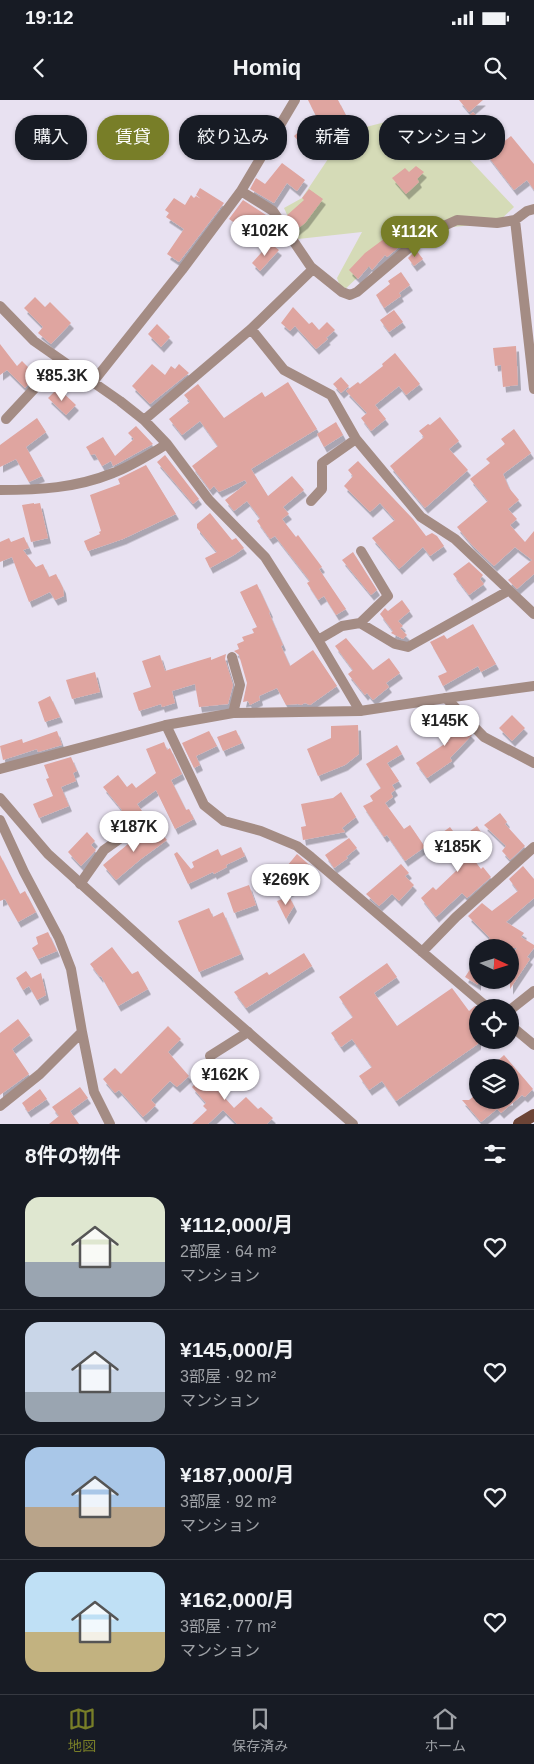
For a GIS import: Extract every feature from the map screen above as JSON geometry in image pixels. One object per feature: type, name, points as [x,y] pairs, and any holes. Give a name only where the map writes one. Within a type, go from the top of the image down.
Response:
[{"type":"main road","points":[[519,1124],[534,1115]]},
{"type":"street","points":[[93,382],[182,270],[241,191],[295,100]]},
{"type":"street","points":[[241,191],[273,211],[313,269],[342,292],[350,295],[357,292],[424,235],[457,220],[497,223],[515,220],[527,211],[534,209]]},
{"type":"street","points":[[515,220],[534,389]]},
{"type":"street","points":[[144,420],[252,329],[313,269]]},
{"type":"street","points":[[0,306],[34,341],[144,420],[167,444],[209,500],[266,557],[360,711]]},
{"type":"street","points":[[252,329],[284,370],[330,394],[356,439],[421,517],[455,539],[534,614]]},
{"type":"street","points":[[6,419],[61,360]]},
{"type":"street","points":[[311,501],[322,488],[322,463],[356,439]]},
{"type":"street","points":[[0,490],[40,490],[84,484],[115,473],[167,444]]},
{"type":"street","points":[[318,640],[342,626],[360,623],[388,596],[361,551]]},
{"type":"street","points":[[360,623],[395,644],[408,647],[508,591]]},
{"type":"street","points":[[232,657],[240,685],[233,713]]},
{"type":"street","points":[[0,769],[166,725],[233,713],[360,711],[534,686]]},
{"type":"street","points":[[446,698],[484,738],[534,763]]},
{"type":"street","points":[[166,725],[204,806],[224,821],[261,831],[296,846],[477,999]]},
{"type":"street","points":[[0,798],[48,854],[80,884],[354,1124]]},
{"type":"street","points":[[0,820],[24,872],[59,938],[71,968],[94,1092],[110,1124]]},
{"type":"street","points":[[80,884],[104,850],[132,830]]},
{"type":"street","points":[[422,952],[456,917],[534,847]]},
{"type":"street","points":[[519,1003],[534,991]]},
{"type":"street","points":[[0,1106],[40,1074],[82,1032]]},
{"type":"street","points":[[210,1056],[248,1032]]},
{"type":"street","points":[[519,1032],[534,1045]]},
{"type":"green space","points":[[379,124],[379,160],[470,160],[514,207],[497,223],[441,228],[391,246],[342,292],[337,278],[362,232],[298,239],[284,208],[302,198],[327,160],[369,160],[369,126]]},
{"type":"building","points":[[308,100],[338,100],[346,115],[316,115]]},
{"type":"building","points":[[459,100],[483,100],[469,112]]},
{"type":"building","points":[[511,136],[534,164],[534,190],[527,180],[514,190],[491,160],[505,160],[505,141]]},
{"type":"building","points":[[282,163],[305,180],[297,191],[287,183],[274,203],[250,189],[256,178],[265,184]]},
{"type":"building","points":[[416,166],[424,172],[417,179],[419,182],[406,194],[392,178],[405,168],[409,172]]},
{"type":"building","points":[[200,188],[224,203],[179,262],[167,254],[184,229],[166,217],[169,213],[165,210],[174,198],[185,205],[191,195],[194,198],[196,196],[201,199],[196,195]]},
{"type":"building","points":[[309,189],[323,199],[305,223],[296,230],[285,217],[304,200],[302,198]]},
{"type":"building","points":[[243,200],[266,215],[253,236],[229,219]]},
{"type":"building","points":[[400,227],[409,239],[387,257],[385,255],[372,270],[369,266],[358,279],[349,270],[365,253]]},
{"type":"building","points":[[270,243],[279,250],[260,271],[252,263]]},
{"type":"building","points":[[416,250],[423,259],[414,266],[408,258]]},
{"type":"building","points":[[401,272],[410,285],[399,293],[401,296],[384,308],[376,295],[390,284],[388,281]]},
{"type":"building","points":[[35,297],[45,307],[50,302],[71,323],[51,344],[38,333],[43,327],[24,308]]},
{"type":"building","points":[[293,307],[309,324],[312,322],[319,330],[327,322],[335,330],[316,349],[295,326],[290,331],[281,323]]},
{"type":"building","points":[[394,310],[403,322],[389,332],[380,320]]},
{"type":"building","points":[[157,324],[170,337],[161,347],[148,334]]},
{"type":"building","points":[[0,344],[17,366],[22,361],[33,372],[30,374],[34,378],[25,388],[7,370],[0,375]]},
{"type":"building","points":[[516,346],[518,385],[503,387],[501,365],[495,366],[493,348]]},
{"type":"building","points":[[395,353],[420,384],[406,395],[399,386],[375,405],[386,419],[371,431],[361,418],[367,413],[346,391],[358,382],[360,384],[383,366],[382,364]]},
{"type":"building","points":[[152,364],[165,375],[171,366],[175,369],[179,364],[189,373],[150,404],[132,386]]},
{"type":"building","points":[[341,377],[349,386],[341,393],[333,384]]},
{"type":"building","points":[[288,382],[317,429],[251,469],[268,496],[292,476],[304,490],[283,507],[289,514],[282,519],[296,537],[298,535],[322,567],[319,569],[346,609],[336,615],[324,596],[318,600],[307,583],[310,581],[275,536],[270,539],[257,521],[260,518],[247,501],[234,511],[225,500],[247,483],[245,480],[219,492],[214,486],[210,490],[192,466],[218,446],[200,421],[182,435],[169,419],[190,402],[184,395],[198,384],[224,418],[262,392],[265,397]]},
{"type":"building","points":[[58,388],[76,405],[66,415],[48,398]]},
{"type":"building","points":[[440,417],[459,441],[449,449],[468,470],[425,508],[390,466],[424,437],[419,431]]},
{"type":"building","points":[[37,418],[46,432],[26,447],[42,476],[29,482],[16,459],[0,467],[0,445]]},
{"type":"building","points":[[336,422],[343,435],[324,447],[317,434]]},
{"type":"building","points":[[136,426],[153,444],[113,466],[111,461],[102,466],[95,454],[91,455],[86,447],[103,437],[115,456],[134,439],[128,433]]},
{"type":"building","points":[[514,429],[531,453],[503,474],[509,488],[519,500],[508,509],[517,519],[510,525],[525,542],[534,531],[534,574],[517,589],[508,580],[532,560],[515,547],[494,566],[472,545],[457,527],[488,501],[470,479],[490,463],[486,459],[505,444],[501,439]]},
{"type":"building","points":[[165,455],[199,499],[193,504],[157,462]]},
{"type":"building","points":[[358,461],[413,519],[426,536],[432,533],[437,536],[444,546],[430,556],[423,547],[399,569],[372,538],[395,520],[380,503],[370,512],[344,486],[353,476],[348,470]]},
{"type":"building","points":[[146,465],[176,514],[123,539],[88,551],[84,541],[100,534],[99,532],[101,531],[90,495],[120,484],[118,479]]},
{"type":"building","points":[[40,503],[48,538],[31,542],[22,505]]},
{"type":"building","points":[[210,513],[232,540],[236,538],[244,548],[210,568],[205,558],[217,552],[197,528],[197,524]]},
{"type":"building","points":[[24,537],[29,548],[23,550],[36,567],[43,564],[49,577],[56,574],[63,588],[64,596],[55,600],[50,592],[29,602],[12,557],[0,562],[0,542],[9,538],[11,542]]},
{"type":"building","points":[[353,552],[377,590],[371,595],[342,560]]},
{"type":"building","points":[[469,562],[483,575],[480,579],[484,584],[469,595],[453,574]]},
{"type":"building","points":[[257,584],[270,612],[290,666],[313,650],[337,686],[310,705],[305,703],[301,705],[286,705],[277,688],[259,696],[260,700],[250,705],[248,701],[243,702],[247,683],[239,655],[234,651],[239,649],[237,644],[244,641],[242,637],[254,633],[252,629],[257,627],[240,592]]},
{"type":"building","points":[[402,600],[410,611],[398,621],[403,626],[400,628],[407,635],[403,639],[391,633],[393,631],[380,614],[385,608],[388,611]]},
{"type":"building","points":[[473,624],[496,664],[481,672],[478,666],[443,686],[438,676],[447,672],[430,642],[444,635],[447,639]]},
{"type":"building","points":[[346,638],[373,670],[389,658],[400,673],[386,683],[389,687],[373,700],[367,693],[365,695],[348,674],[353,670],[335,646]]},
{"type":"building","points":[[226,654],[225,659],[233,685],[228,704],[199,707],[195,684],[172,691],[175,703],[162,707],[161,704],[139,711],[133,693],[151,687],[142,661],[160,655],[165,671],[211,657],[211,660]]},
{"type":"building","points":[[95,672],[100,692],[72,699],[66,680]]},
{"type":"building","points":[[50,696],[60,717],[45,722],[38,702]]},
{"type":"building","points":[[451,714],[472,735],[450,758],[452,761],[427,778],[416,763],[449,741],[437,728]]},
{"type":"building","points":[[512,715],[525,728],[512,741],[499,728]]},
{"type":"building","points":[[358,725],[359,754],[345,765],[318,776],[307,749],[331,738],[331,726]]},
{"type":"building","points":[[236,730],[242,743],[223,751],[217,737]]},
{"type":"building","points":[[57,731],[62,745],[38,752],[37,749],[3,760],[0,746],[22,739],[23,743]]},
{"type":"building","points":[[209,731],[217,746],[196,756],[200,765],[194,768],[182,743]]},
{"type":"building","points":[[164,742],[167,750],[170,748],[182,774],[171,780],[186,810],[189,809],[194,819],[175,829],[156,790],[137,804],[142,811],[127,824],[118,814],[122,810],[103,787],[118,775],[127,787],[132,783],[136,788],[156,773],[146,749]]},
{"type":"building","points":[[397,745],[402,754],[387,763],[399,781],[392,785],[395,790],[391,793],[393,797],[385,803],[404,829],[410,825],[425,847],[405,861],[387,835],[384,837],[363,806],[373,801],[370,796],[381,788],[366,764]]},
{"type":"building","points":[[71,757],[77,771],[73,773],[76,781],[61,787],[69,806],[39,818],[33,804],[53,796],[46,779],[49,778],[44,765]]},
{"type":"building","points":[[341,792],[356,817],[342,828],[345,832],[303,840],[301,827],[306,826],[301,804],[333,798]]},
{"type":"building","points":[[500,813],[507,822],[505,824],[525,846],[510,860],[502,851],[506,846],[484,825]]},
{"type":"building","points":[[155,826],[167,840],[116,880],[103,865],[140,834],[142,837]]},
{"type":"building","points":[[477,826],[483,835],[465,848],[481,869],[483,867],[491,877],[467,898],[462,893],[436,917],[421,898],[433,887],[436,890],[457,870],[448,857],[452,854],[439,835],[450,827],[459,839]]},
{"type":"building","points":[[87,832],[95,841],[91,845],[96,850],[81,866],[68,852]]},
{"type":"building","points":[[349,838],[357,848],[346,857],[348,858],[334,868],[325,855]]},
{"type":"building","points":[[241,847],[245,856],[226,865],[227,867],[214,874],[213,872],[188,884],[174,854],[177,852],[191,869],[194,867],[192,862],[218,849],[221,856]]},
{"type":"building","points":[[297,854],[315,870],[305,882],[287,866]]},
{"type":"building","points":[[0,855],[20,894],[25,891],[36,912],[18,922],[5,899],[0,901]]},
{"type":"building","points":[[401,864],[409,873],[405,876],[414,885],[399,901],[392,894],[379,906],[366,894]]},
{"type":"building","points":[[523,866],[534,879],[534,898],[506,922],[524,933],[521,937],[534,945],[534,948],[527,957],[530,959],[519,976],[519,939],[489,939],[468,916],[482,903],[492,911],[518,891],[509,879]]},
{"type":"building","points":[[284,870],[292,890],[280,895],[271,875]]},
{"type":"building","points":[[249,885],[256,905],[234,913],[227,893]]},
{"type":"building","points":[[289,896],[294,906],[286,919],[277,901]]},
{"type":"building","points":[[209,908],[213,917],[223,912],[241,954],[199,972],[178,921]]},
{"type":"building","points":[[48,932],[57,951],[38,959],[32,948],[38,944],[36,937]]},
{"type":"building","points":[[112,947],[132,974],[138,971],[148,989],[118,1006],[101,976],[90,964]]},
{"type":"building","points":[[304,953],[312,966],[246,1008],[234,992],[267,972],[269,975]]},
{"type":"building","points":[[387,963],[397,977],[374,993],[397,1026],[452,988],[469,1011],[469,1049],[471,1049],[396,1101],[382,1081],[369,1090],[359,1076],[372,1067],[352,1039],[341,1047],[331,1033],[353,1017],[339,997]]},
{"type":"building","points":[[26,971],[31,978],[41,973],[46,995],[37,1000],[29,986],[23,990],[16,978]]},
{"type":"building","points":[[469,971],[469,979],[465,977]]},
{"type":"building","points":[[18,1019],[30,1035],[12,1049],[29,1074],[0,1095],[0,1033]]},
{"type":"building","points":[[168,1026],[181,1039],[168,1052],[189,1076],[177,1087],[170,1081],[151,1100],[156,1105],[143,1117],[119,1090],[115,1093],[103,1079],[115,1068],[121,1074]]},
{"type":"building","points":[[216,1061],[229,1074],[216,1088],[234,1108],[246,1097],[258,1109],[261,1107],[273,1118],[267,1124],[237,1124],[223,1110],[208,1124],[192,1124],[207,1110],[203,1106],[206,1103],[192,1087]]},
{"type":"building","points":[[519,1073],[533,1089],[525,1097],[522,1095],[519,1098]]},
{"type":"building","points":[[80,1087],[88,1098],[70,1111],[79,1124],[49,1124],[59,1116],[52,1107]]},
{"type":"building","points":[[40,1089],[47,1099],[28,1112],[22,1103]]},
{"type":"building","points":[[462,1100],[469,1100],[469,1108]]},
{"type":"building","points":[[470,1109],[497,1109],[481,1122]]},
{"type":"building","points":[[497,1109],[506,1109],[501,1113]]}]
